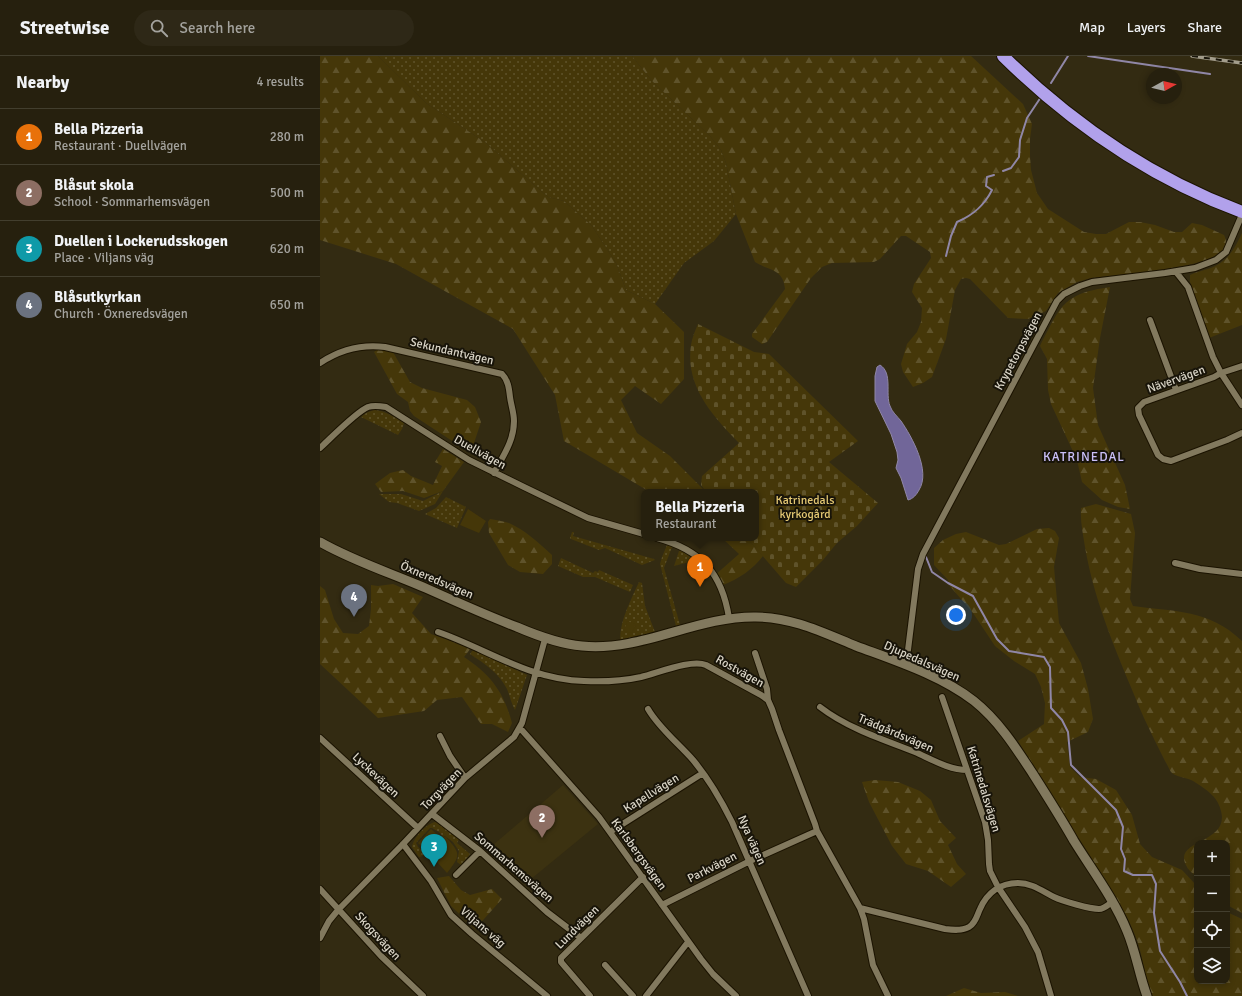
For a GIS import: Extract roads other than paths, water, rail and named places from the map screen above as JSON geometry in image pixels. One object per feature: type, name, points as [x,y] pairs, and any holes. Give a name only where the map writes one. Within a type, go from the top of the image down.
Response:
[{"type":"highway","points":[[1003,56],[1043,94],[1112,146],[1156,173],[1218,203],[1242,212]]},
{"type":"highway","points":[[1011,56],[1066,105],[1115,141],[1159,168],[1242,212]]},
{"type":"street","name":"Krypetorpsvägen","points":[[904,664],[911,628],[918,569],[923,554],[1057,301],[1072,289],[1092,282],[1176,272],[1202,266],[1216,260],[1222,256],[1229,247],[1242,212]]},
{"type":"street","points":[[1176,272],[1188,287],[1207,343],[1221,373],[1242,405]]},
{"type":"street","points":[[1150,320],[1176,390]]},
{"type":"street","name":"Sekundantvägen","points":[[320,363],[329,356],[349,348],[373,346],[393,349],[502,374],[508,384],[514,420],[513,433],[508,448],[494,473]]},
{"type":"street","name":"Nävervägen","points":[[1242,366],[1144,402],[1138,408],[1139,415],[1158,455],[1163,459],[1171,461],[1227,440],[1242,432]]},
{"type":"street","name":"Duellvägen","points":[[320,448],[361,411],[370,407],[379,406],[392,410],[454,451],[494,473],[576,513],[641,533]]},
{"type":"street","points":[[666,541],[683,547],[700,559],[711,571],[720,584],[726,600],[729,618]]},
{"type":"street","name":"Öxneredsvägen","points":[[320,542],[356,560],[386,571],[545,639]]},
{"type":"street","points":[[1175,563],[1200,569],[1242,574]]},
{"type":"street","name":"Djupedalsvägen","points":[[545,639],[581,646],[612,646],[636,642],[729,618],[758,617],[788,621],[824,633],[904,664],[958,690],[977,704],[997,722],[1020,753],[1121,918],[1132,944],[1147,996]]},
{"type":"street","name":"Rostvägen","points":[[438,632],[536,674],[582,682],[609,681],[641,677],[696,662],[701,663],[768,700],[817,831],[860,908],[872,965],[888,996]]},
{"type":"street","name":"Torgvägen","points":[[320,938],[329,921],[338,910],[465,778],[514,737],[520,728],[545,639]]},
{"type":"street","points":[[755,653],[767,689],[768,700]]},
{"type":"street","name":"Katrinedalsvägen","points":[[942,697],[984,822],[988,840],[990,871],[998,887],[1025,927],[1038,952],[1051,996]]},
{"type":"street","name":"Trädgårdsvägen","points":[[820,707],[844,722],[896,745],[953,768],[967,770]]},
{"type":"street","name":"Nya vägen","points":[[648,709],[703,772],[722,802],[750,861],[808,996]]},
{"type":"street","name":"Karlsbergsvägen","points":[[520,728],[566,779],[610,832],[688,942],[713,974],[736,996]]},
{"type":"street","points":[[440,736],[450,756],[465,778]]},
{"type":"street","name":"Lyckevägen","points":[[320,738],[418,828]]},
{"type":"street","name":"Kapellvägen","points":[[610,832],[703,772]]},
{"type":"street","name":"Sommarhemsvägen","points":[[432,814],[480,851],[548,912],[581,938]]},
{"type":"street","name":"Parkvägen","points":[[662,905],[750,861],[817,831]]},
{"type":"street","name":"Viljans väg","points":[[403,844],[430,881],[451,915],[547,996]]},
{"type":"street","points":[[456,875],[480,851]]},
{"type":"street","name":"Lundvägen","points":[[590,996],[561,962],[561,958],[643,877]]},
{"type":"street","points":[[860,908],[945,929],[960,930],[970,927],[976,920],[984,902],[998,887],[1003,884],[1028,884],[1062,900],[1099,909],[1104,908],[1112,902]]},
{"type":"street","name":"Skogsvägen","points":[[320,889],[385,961],[423,996]]},
{"type":"street","points":[[646,996],[688,942]]},
{"type":"street","points":[[605,965],[633,996]]},
{"type":"waterway","points":[[1051,83],[1068,56]]},
{"type":"waterway","points":[[1088,56],[1210,74]]},
{"type":"waterway","points":[[1003,171],[1011,168],[1019,157],[1020,140],[1027,118],[1041,97]]},
{"type":"waterway","points":[[946,256],[951,236],[957,222],[973,213],[982,205],[992,190],[986,186],[987,177],[994,175]]},
{"type":"waterway","points":[[926,557],[932,572],[948,583],[973,596],[997,639],[1009,651],[1044,657],[1050,667],[1051,708],[1062,720],[1068,732],[1071,765],[1116,810],[1123,827],[1121,849],[1125,859],[1124,871],[1133,875],[1152,875],[1156,884],[1154,913],[1160,951],[1180,982],[1187,996]]},
{"type":"railway","points":[[1192,56],[1242,63]]},
{"type":"place","name":"Bella Pizzeria","points":[[700,587]]},
{"type":"place","name":"Blåsutkyrkan","points":[[354,617]]},
{"type":"place","name":"Blåsut skola","points":[[542,838]]},
{"type":"place","name":"Duellen i Lockerudsskogen","points":[[434,867]]},
{"type":"district","name":"KATRINEDAL","points":[[1084,456]]},
{"type":"park label","name":"Katrinedals kyrkogård","points":[[805,507]]}]
